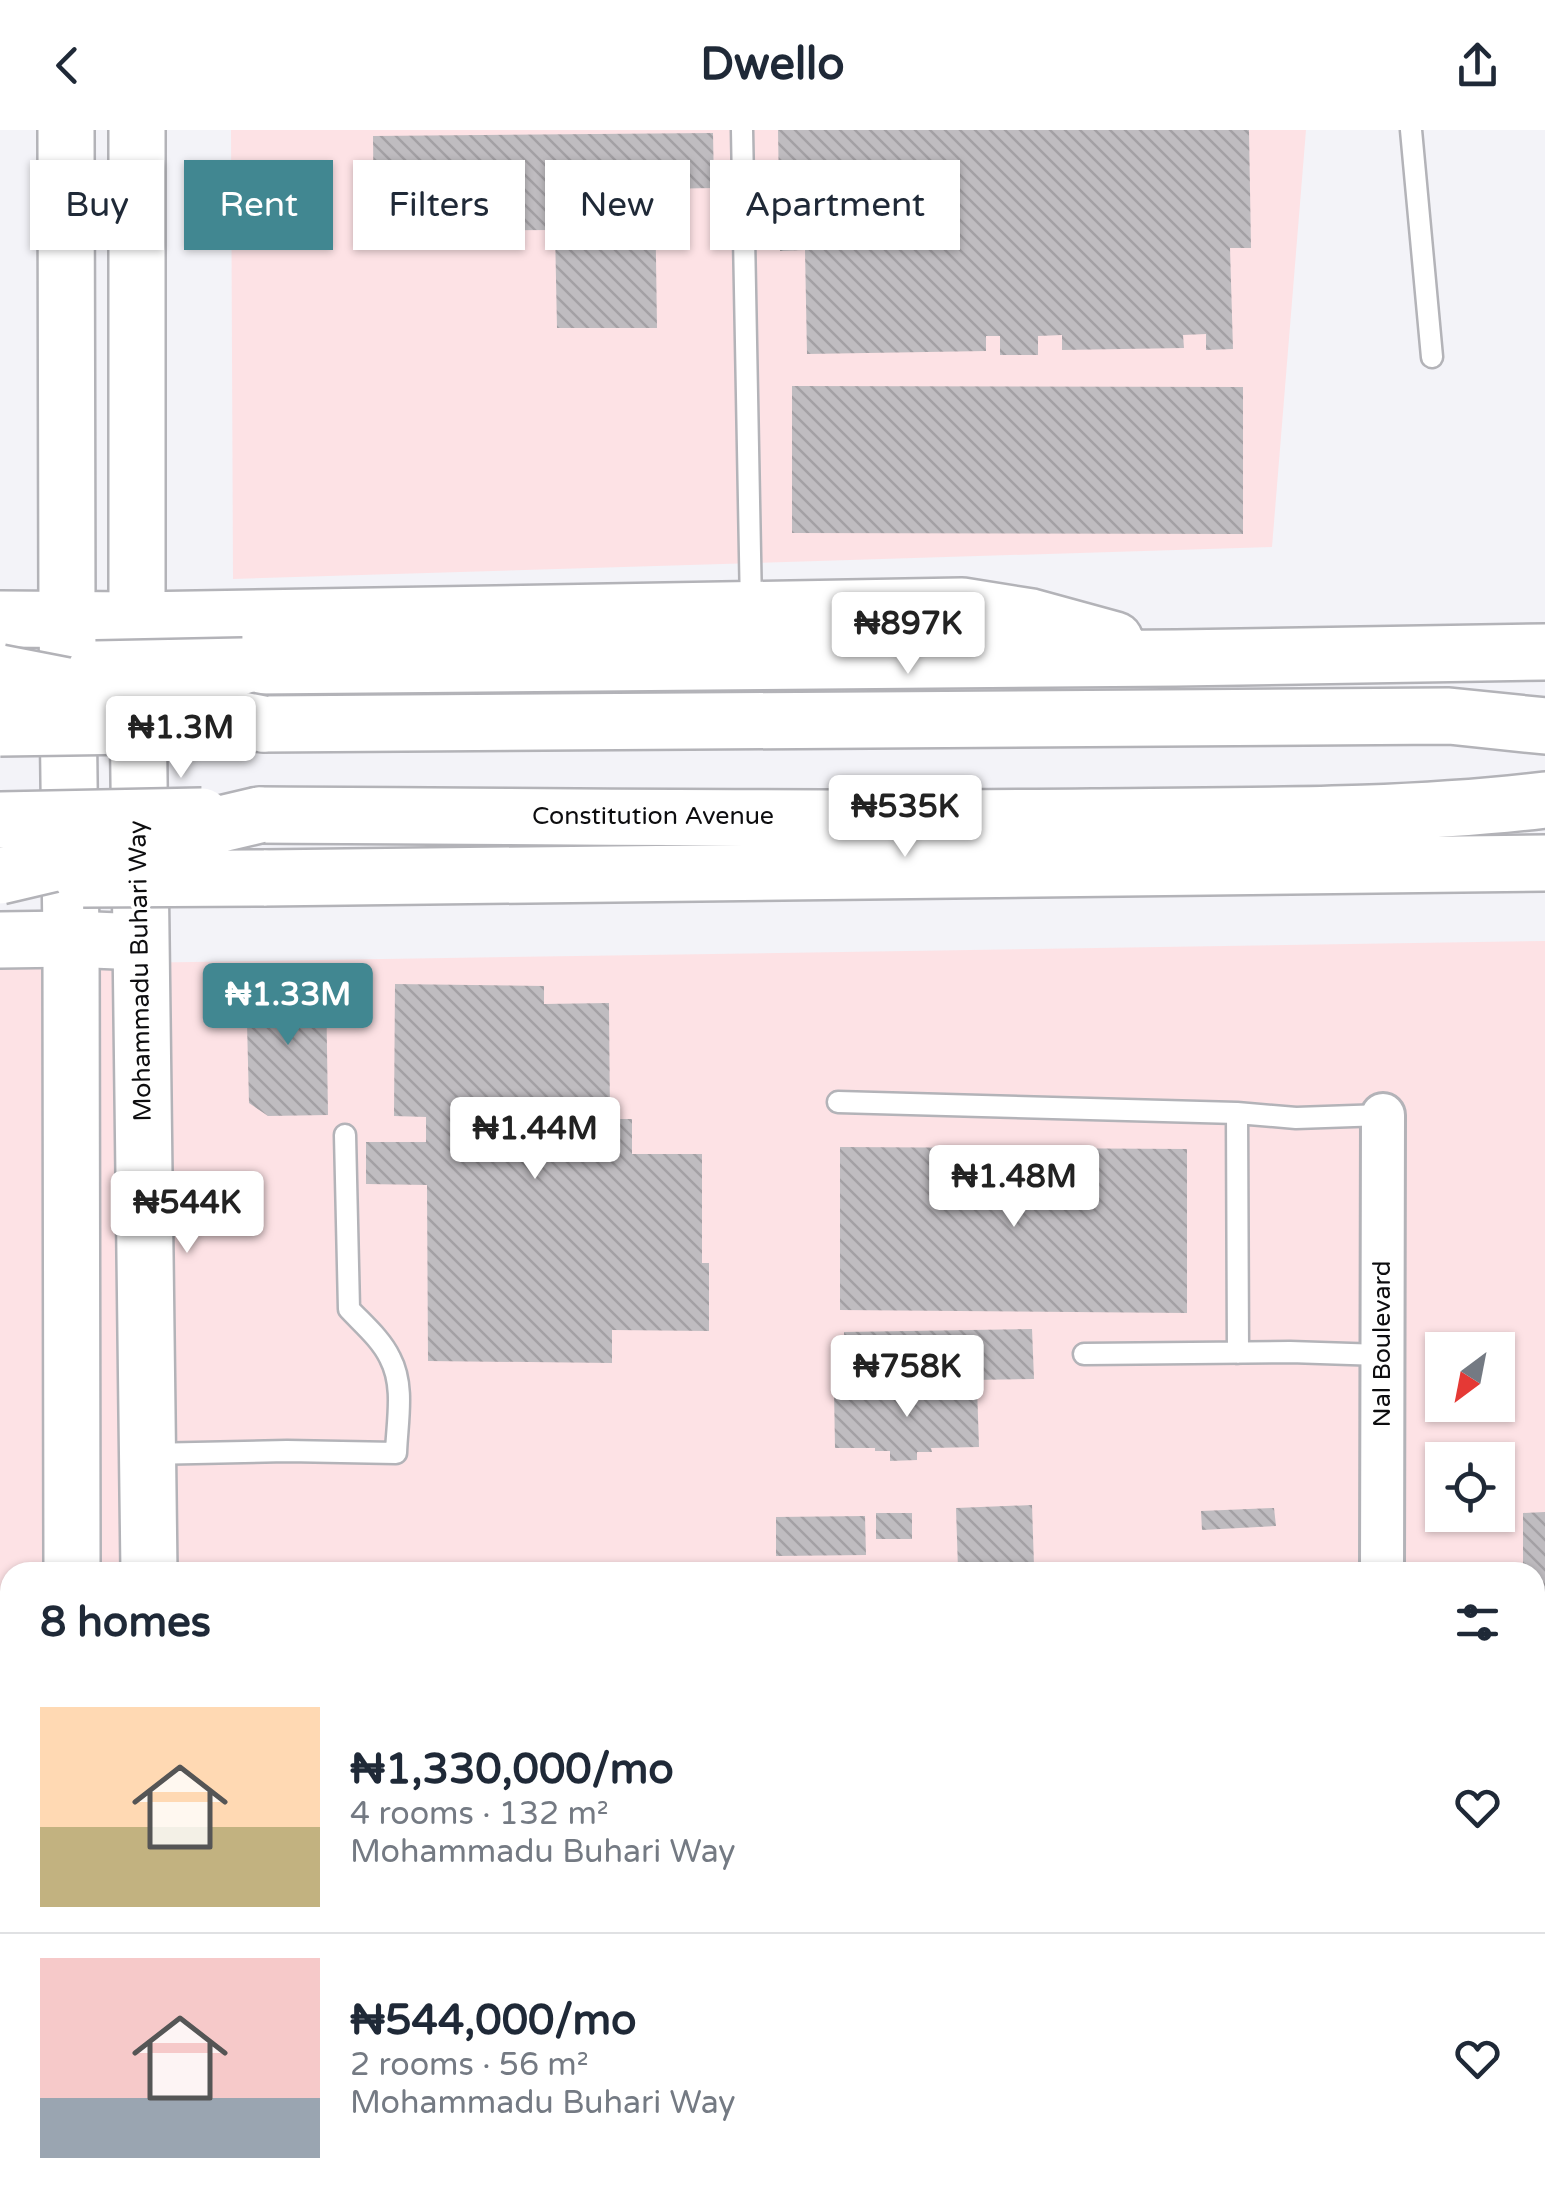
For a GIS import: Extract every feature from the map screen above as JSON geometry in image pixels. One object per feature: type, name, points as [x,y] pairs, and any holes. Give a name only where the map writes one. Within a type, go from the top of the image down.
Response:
[{"type":"main road","points":[[66,130],[72,1562]]},
{"type":"main road","name":"Mohammadu Buhari Way","points":[[137,130],[137,620],[149,1562]]},
{"type":"main road","points":[[0,619],[962,606],[1031,617],[1176,658]]},
{"type":"main road","points":[[0,672],[1545,652]]},
{"type":"main road","points":[[0,672],[264,724]]},
{"type":"main road","points":[[0,728],[1449,716],[1545,726]]},
{"type":"main road","name":"Constitution Avenue","points":[[0,820],[259,814],[1150,816],[1417,812],[1545,800]]},
{"type":"main road","points":[[0,878],[259,814]]},
{"type":"main road","points":[[0,878],[1545,864]]},
{"type":"main road","points":[[0,940],[140,942]]},
{"type":"street","name":"Nal Boulevard","points":[[1382,1562],[1383,1116]]},
{"type":"lane","points":[[742,130],[751,609]]},
{"type":"lane","points":[[1411,130],[1432,358]]},
{"type":"lane","points":[[838,1102],[1296,1118],[1383,1116]]},
{"type":"lane","points":[[1236,1113],[1238,1352]]},
{"type":"lane","points":[[147,1454],[396,1453],[397,1375],[390,1357],[349,1309],[346,1135]]},
{"type":"lane","points":[[1084,1354],[1238,1352],[1381,1356]]},
{"type":"shaded area","points":[[231,130],[1306,130],[1272,547],[233,579],[232,250],[333,250],[333,160],[231,160]]},
{"type":"shaded area","points":[[1545,941],[1545,1562],[0,1562],[0,965]]},
{"type":"building","points":[[778,130],[1249,130],[1251,248],[1230,248],[1233,349],[1206,350],[1206,334],[1183,335],[1184,348],[1062,350],[1062,335],[1038,336],[1038,355],[1000,355],[1000,336],[986,336],[986,351],[807,354],[805,250],[960,250],[960,160],[778,160]]},
{"type":"building","points":[[713,133],[713,160],[710,160],[710,188],[690,188],[690,160],[545,160],[545,230],[525,230],[525,160],[373,160],[373,136]]},
{"type":"building","points":[[555,250],[656,250],[657,328],[557,328]]},
{"type":"building","points":[[792,386],[1243,387],[1243,534],[792,533]]},
{"type":"building","points":[[326,982],[328,1115],[268,1116],[249,1103],[246,983]]},
{"type":"building","points":[[395,984],[544,986],[544,1004],[609,1003],[610,1119],[632,1119],[632,1154],[702,1154],[702,1263],[709,1263],[709,1331],[612,1330],[612,1363],[428,1361],[427,1185],[366,1184],[366,1142],[426,1142],[426,1117],[394,1116]]},
{"type":"building","points":[[840,1147],[1187,1149],[1187,1313],[840,1310]]},
{"type":"building","points":[[1032,1329],[1034,1379],[845,1382],[844,1332]]},
{"type":"building","points":[[977,1387],[979,1447],[931,1448],[932,1452],[917,1452],[917,1460],[890,1461],[890,1451],[835,1448],[834,1390]]},
{"type":"building","points":[[1032,1505],[1034,1562],[958,1562],[956,1508]]},
{"type":"building","points":[[1274,1508],[1276,1526],[1202,1530],[1201,1511]]},
{"type":"building","points":[[1545,1512],[1545,1562],[1523,1562],[1523,1513]]},
{"type":"building","points":[[876,1513],[912,1513],[912,1539],[876,1539]]},
{"type":"building","points":[[865,1516],[866,1555],[776,1556],[776,1517]]}]
